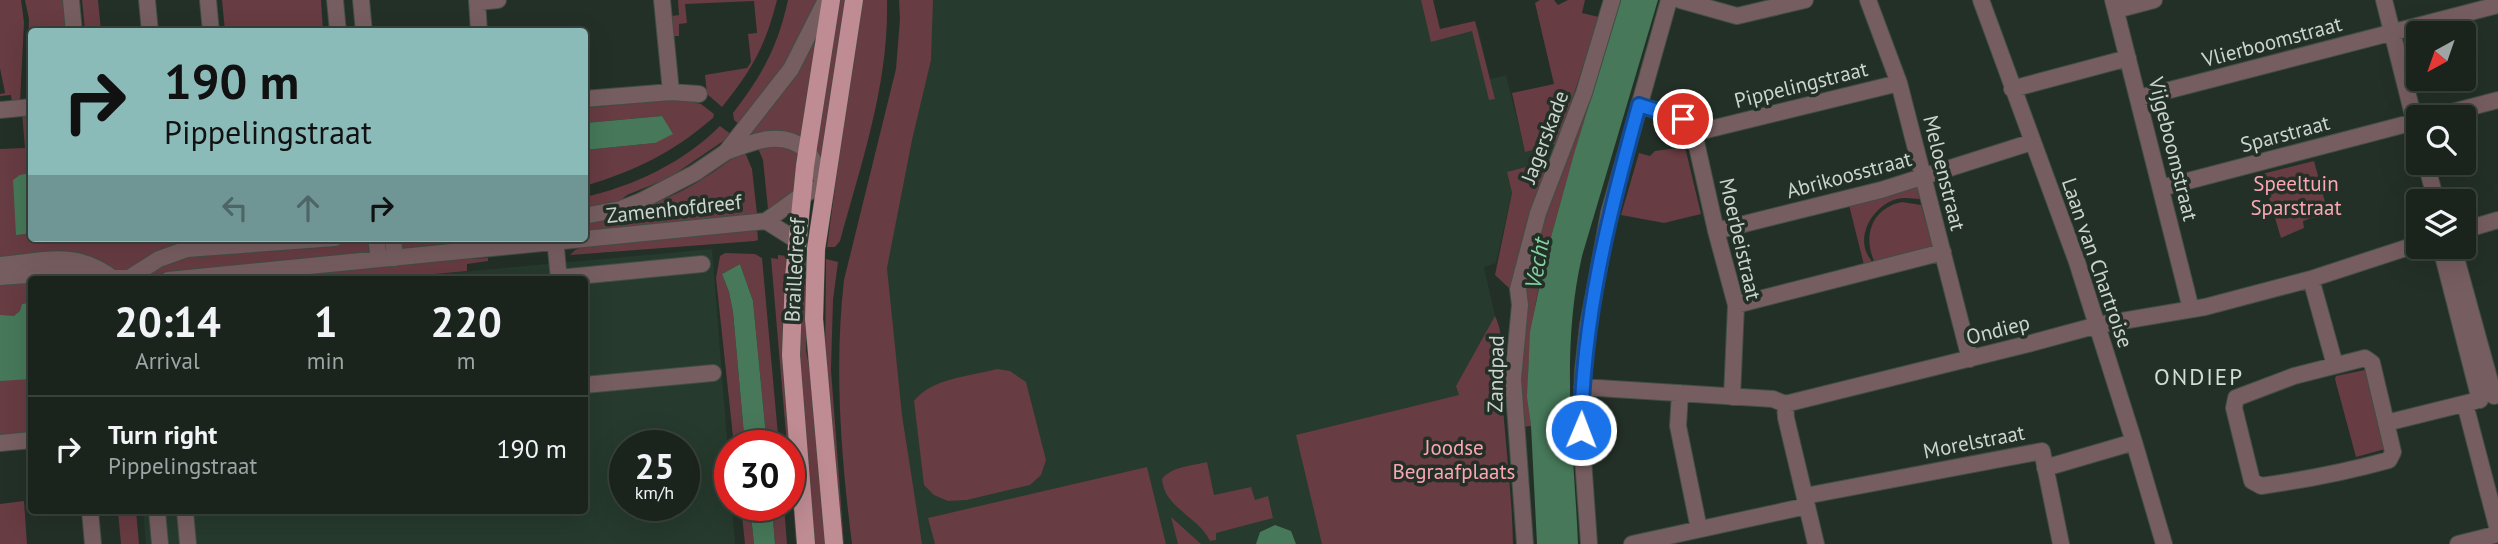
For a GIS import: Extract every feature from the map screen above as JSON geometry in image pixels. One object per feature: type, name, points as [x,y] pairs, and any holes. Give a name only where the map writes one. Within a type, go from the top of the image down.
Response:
[{"type":"main road","name":"Brailledreef","points":[[806,544],[791,355],[796,240],[828,0]]},
{"type":"main road","name":"Brailledreef","points":[[834,544],[814,319],[816,249],[854,0]]},
{"type":"street","points":[[71,0],[74,28]]},
{"type":"street","points":[[147,0],[150,28]]},
{"type":"street","points":[[208,0],[211,28]]},
{"type":"street","points":[[335,0],[338,28]]},
{"type":"street","points":[[361,0],[364,28]]},
{"type":"street","points":[[480,28],[477,1],[498,0]]},
{"type":"street","points":[[662,0],[671,92]]},
{"type":"street","name":"Zamenhofdreef","points":[[726,152],[791,69],[828,0]]},
{"type":"street","name":"Jagerskade","points":[[1518,289],[1538,213],[1584,93],[1612,0]]},
{"type":"street","points":[[1589,544],[1581,430],[1588,326],[1604,237],[1669,0]]},
{"type":"street","points":[[1680,0],[1737,16],[1805,0]]},
{"type":"street","name":"Meloenstraat","points":[[1868,0],[1899,83],[1970,359]]},
{"type":"street","name":"Laan van Chartroise","points":[[1981,0],[2077,262],[2164,544]]},
{"type":"street","points":[[2115,5],[2154,0]]},
{"type":"street","points":[[2384,0],[2411,105]]},
{"type":"street","name":"Vijgeboomstraat","points":[[2115,5],[2191,309]]},
{"type":"street","name":"Vlierboomstraat","points":[[2139,98],[2498,5]]},
{"type":"street","points":[[2012,89],[2128,58]]},
{"type":"street","name":"Pippelingstraat","points":[[1694,133],[1899,83]]},
{"type":"street","points":[[588,99],[671,92],[699,94]]},
{"type":"street","points":[[2476,106],[2498,100]]},
{"type":"street","points":[[1639,105],[1683,119],[1694,133]]},
{"type":"street","points":[[0,110],[28,107]]},
{"type":"street","name":"Sparstraat","points":[[2161,188],[2406,129]]},
{"type":"street","name":"Moerbeistraat","points":[[1694,133],[1736,305],[1732,397]]},
{"type":"street","name":"Zamenhofdreef","points":[[588,215],[621,209],[642,201],[695,173],[726,152],[750,142],[773,137],[795,143],[808,151]]},
{"type":"street","name":"Abrikoosstraat","points":[[1716,231],[1924,177],[2032,142]]},
{"type":"street","points":[[808,151],[825,185]]},
{"type":"street","name":"Zamenhofdreef","points":[[588,237],[766,220],[802,195],[825,185]]},
{"type":"street","name":"Zamenhofdreef","points":[[766,220],[796,240]]},
{"type":"street","points":[[2476,226],[2498,220]]},
{"type":"street","points":[[132,276],[159,259],[187,249],[291,242],[294,274]]},
{"type":"street","points":[[378,242],[387,259]]},
{"type":"street","points":[[387,259],[392,242]]},
{"type":"street","name":"Zamenhofdreef","points":[[252,276],[294,274],[387,259],[537,242]]},
{"type":"street","points":[[555,242],[559,276]]},
{"type":"street","name":"Ondiep","points":[[1582,387],[1773,399],[1785,404],[2098,325],[2191,309],[2312,279],[2406,248]]},
{"type":"street","points":[[1736,305],[1942,252]]},
{"type":"street","points":[[2444,259],[2484,399]]},
{"type":"street","points":[[2455,259],[2484,399],[2498,532],[2458,544]]},
{"type":"street","points":[[0,265],[85,261],[109,276]]},
{"type":"street","points":[[588,276],[702,264]]},
{"type":"street","points":[[0,277],[69,272],[78,276]]},
{"type":"street","points":[[2312,279],[2333,365]]},
{"type":"street","name":"Zandpad","points":[[1518,289],[1520,305],[1513,379],[1525,544]]},
{"type":"street","points":[[2365,358],[2372,363],[2393,452],[2389,460],[2326,476],[2260,486],[2252,481],[2234,408],[2236,398],[2294,376],[2333,365],[2365,358]]},
{"type":"street","points":[[588,385],[713,373]]},
{"type":"street","points":[[1680,393],[1678,426],[1699,530]]},
{"type":"street","points":[[2386,423],[2484,399]]},
{"type":"street","points":[[1785,404],[1816,544]]},
{"type":"street","points":[[0,443],[28,440]]},
{"type":"street","name":"Morelstraat","points":[[1632,544],[1699,530],[1806,501],[2042,451],[2045,468],[2134,442]]},
{"type":"street","points":[[2045,468],[2061,544]]},
{"type":"street","points":[[90,514],[93,544]]},
{"type":"street","points":[[157,514],[160,544]]},
{"type":"street","points":[[185,514],[188,544]]},
{"type":"shaded area","points":[[926,0],[1427,0],[1436,38],[1478,28],[1490,79],[1506,75],[1525,151],[1556,143],[1549,161],[1507,173],[1512,193],[1496,263],[1484,267],[1495,316],[1489,343],[1471,544],[883,544],[856,299]]},
{"type":"shaded area","points":[[1621,0],[1658,0],[1582,256],[1575,292],[1570,400],[1578,544],[1537,544],[1527,397],[1530,332],[1546,255]]},
{"type":"shaded area","points":[[662,116],[673,134],[655,143],[588,150],[588,123]]},
{"type":"shaded area","points":[[28,174],[28,233],[16,235],[13,180]]},
{"type":"shaded area","points":[[712,249],[726,430],[714,430],[714,521],[733,521],[735,544],[146,544],[143,514],[588,514],[588,276],[416,276]]},
{"type":"shaded area","points":[[740,264],[753,301],[765,430],[744,430],[733,312],[722,274]]},
{"type":"shaded area","points":[[28,303],[28,379],[0,381],[0,315],[14,316],[20,311],[22,304]]},
{"type":"shaded area","points":[[752,521],[773,521],[775,544],[754,544]]},
{"type":"shaded area","points":[[1275,525],[1291,531],[1296,544],[1256,544],[1260,532]]},
{"type":"green space","points":[[0,0],[21,0],[24,22],[20,103],[12,103],[11,95],[0,96],[5,93],[0,68]]},
{"type":"green space","points":[[25,0],[65,0],[68,28],[29,28]]},
{"type":"green space","points":[[82,0],[98,0],[101,28],[85,28]]},
{"type":"green space","points":[[222,0],[321,0],[323,28],[225,28]]},
{"type":"green space","points":[[678,0],[777,0],[768,31],[756,57],[722,107],[707,94],[705,75],[747,68],[751,62],[748,34],[757,33],[754,1],[685,4],[687,23],[679,24],[679,36],[674,36],[672,16],[679,15]]},
{"type":"green space","points":[[788,0],[818,0],[798,49],[741,126],[734,120],[733,113],[768,60]]},
{"type":"green space","points":[[836,0],[847,0],[822,169],[816,156]]},
{"type":"green space","points":[[860,0],[887,0],[884,61],[865,151],[840,241],[835,247],[827,247]]},
{"type":"green space","points":[[899,0],[933,0],[931,60],[887,268],[902,415],[922,544],[852,544],[840,412],[841,313],[844,280],[896,69]]},
{"type":"green space","points":[[1421,0],[1433,0],[1440,29],[1475,21],[1495,99],[1489,100],[1472,31],[1431,42]]},
{"type":"green space","points":[[1540,0],[1554,0],[1558,5],[1568,0],[1585,0],[1582,13],[1599,17],[1558,143],[1525,152],[1512,93],[1554,84],[1535,3]]},
{"type":"green space","points":[[1615,0],[1621,0],[1567,179],[1539,287],[1528,370],[1531,426],[1520,427],[1518,404],[1527,313],[1526,272]]},
{"type":"green space","points":[[813,41],[816,44],[801,140],[751,137],[746,133]]},
{"type":"green space","points":[[680,99],[701,104],[714,114],[713,118],[668,151],[621,174],[588,185],[588,150],[655,143],[662,116],[588,123],[588,108]]},
{"type":"green space","points":[[28,111],[28,242],[515,242],[465,249],[466,259],[488,258],[488,261],[467,264],[467,271],[414,276],[28,276],[28,434],[0,437],[0,149],[25,148],[22,112]]},
{"type":"green space","points":[[720,126],[732,135],[669,178],[627,195],[619,202],[588,211],[588,196],[657,171],[706,139]]},
{"type":"green space","points":[[784,145],[800,154],[794,195],[768,209],[763,160],[757,146]]},
{"type":"green space","points":[[1685,147],[1701,214],[1664,223],[1621,215],[1639,153],[1650,156],[1655,151]]},
{"type":"green space","points":[[744,150],[752,169],[757,214],[588,234],[588,218],[657,202],[708,175]]},
{"type":"green space","points":[[1549,161],[1527,221],[1509,288],[1495,275],[1512,193],[1507,172]]},
{"type":"green space","name":"Speeltuin Sparstraat","points":[[2314,161],[2328,213],[2303,221],[2304,228],[2281,238],[2262,174]]},
{"type":"green space","points":[[1917,187],[1920,199],[1897,199],[1883,206],[1872,218],[1864,240],[1866,252],[1873,263],[1864,265],[1849,205]]},
{"type":"green space","points":[[1902,202],[1921,205],[1933,248],[1875,263],[1870,243],[1872,225],[1883,210]]},
{"type":"green space","points":[[757,228],[758,240],[755,241],[570,255],[587,245]]},
{"type":"green space","points":[[725,253],[755,254],[762,258],[778,430],[765,430],[753,301],[740,264],[722,274],[733,312],[744,430],[732,430],[716,278],[720,256]]},
{"type":"green space","points":[[778,255],[788,256],[795,430],[786,430],[771,258],[778,259]]},
{"type":"green space","points":[[801,257],[807,258],[806,351],[812,379],[827,544],[814,544],[799,362]]},
{"type":"green space","points":[[826,259],[838,262],[833,300],[831,370],[844,544],[840,544],[825,361]]},
{"type":"green space","name":"Joodse Begraafplaats","points":[[1495,316],[1502,343],[1502,392],[1513,544],[1322,544],[1296,435],[1459,395],[1456,386]]},
{"type":"green space","points":[[997,369],[1010,371],[1026,382],[1046,460],[1041,475],[1030,485],[967,500],[948,501],[934,495],[924,485],[914,401],[931,387],[941,383]]},
{"type":"green space","points":[[2365,370],[2385,449],[2356,457],[2335,379],[2336,376]]},
{"type":"green space","points":[[1207,462],[1214,495],[1251,487],[1255,500],[1268,496],[1273,518],[1216,533],[1216,540],[1210,541],[1198,525],[1169,498],[1162,479],[1177,469]]},
{"type":"green space","points":[[1147,467],[1166,544],[935,544],[928,518]]},
{"type":"green space","points":[[24,501],[27,544],[0,544],[0,504]]},
{"type":"green space","points":[[118,514],[136,514],[139,544],[121,544]]},
{"type":"green space","points":[[1171,517],[1201,544],[1178,544]]},
{"type":"green space","points":[[743,521],[752,521],[754,544],[745,544]]},
{"type":"green space","points":[[773,521],[785,521],[787,544],[775,544]]},
{"type":"green space","points":[[794,521],[799,521],[800,544],[796,544]]},
{"type":"district","name":"ONDIEP","points":[[2199,377]]},
{"type":"route","points":[[1581,430],[1588,326],[1609,214],[1639,105],[1683,119]]},
{"type":"water label","name":"Vecht","points":[[1537,263]]}]
